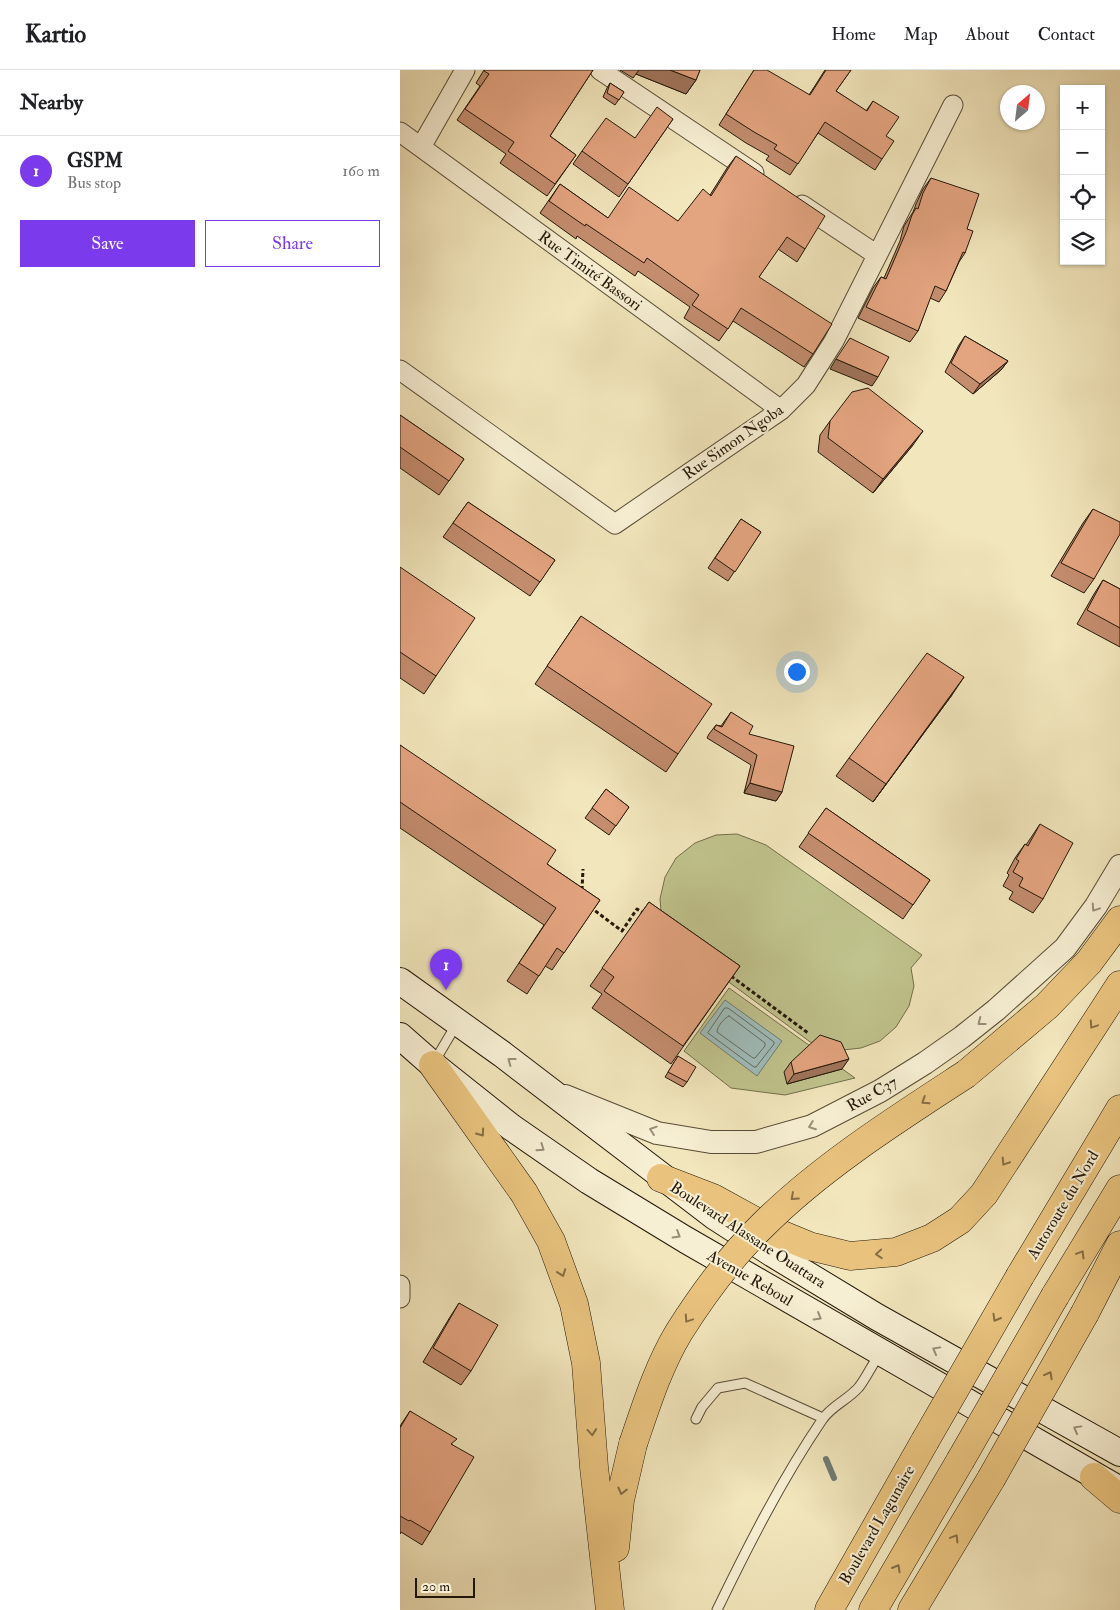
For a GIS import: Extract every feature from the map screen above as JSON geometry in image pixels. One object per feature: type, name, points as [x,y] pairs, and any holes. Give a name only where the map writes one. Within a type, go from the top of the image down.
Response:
[{"type":"highway","points":[[611,1610],[620,1500],[634,1444],[651,1392],[679,1333],[711,1286],[762,1225],[803,1189],[889,1124],[966,1074],[1047,1006],[1089,962],[1120,920]]},
{"type":"highway","points":[[662,1178],[713,1198],[775,1232],[817,1248],[850,1256],[896,1252],[932,1238],[960,1220],[984,1194],[1120,985]]},
{"type":"highway","points":[[433,1065],[524,1193],[550,1241],[574,1304],[586,1363],[594,1467],[611,1610]]},
{"type":"highway","name":"Autoroute du Nord","points":[[925,1441],[1020,1276],[1120,1109]]},
{"type":"highway","points":[[872,1610],[1055,1296],[1120,1189]]},
{"type":"highway","points":[[912,1610],[991,1479],[1085,1312],[1120,1245]]},
{"type":"highway","name":"Boulevard Lagunaire","points":[[829,1610],[925,1441]]},
{"type":"highway","points":[[1094,1476],[1120,1499]]},
{"type":"main road","name":"Boulevard Alassane Ouattara","points":[[400,981],[502,1054],[714,1216],[772,1254],[877,1316],[1120,1453]]},
{"type":"main road","name":"Avenue Reboul","points":[[400,1036],[433,1065],[511,1127],[589,1181],[880,1353],[1120,1490]]},
{"type":"street","points":[[421,147],[465,70]]},
{"type":"street","points":[[600,70],[770,184]]},
{"type":"street","name":"Rue Simon Ngoba","points":[[400,370],[615,524],[781,410],[806,385],[834,341],[953,105]]},
{"type":"street","name":"Rue Timité Bassori","points":[[400,132],[781,410]]},
{"type":"street","points":[[786,195],[877,255]]},
{"type":"street","name":"Rue C37","points":[[550,1091],[657,1133],[711,1142],[756,1142],[812,1126],[880,1091],[918,1068],[996,1010],[1065,948],[1096,906],[1120,866]]},
{"type":"street","points":[[400,1285],[400,1298]]},
{"type":"lane","points":[[433,1065],[458,1023]]},
{"type":"lane","points":[[717,1610],[752,1540],[793,1466],[823,1418],[858,1387],[880,1353]]},
{"type":"lane","points":[[696,1419],[718,1388],[745,1383],[823,1418]]},
{"type":"path","points":[[582,893],[583,868]]},
{"type":"path","points":[[590,908],[622,931],[637,908],[652,920]]},
{"type":"path","points":[[730,976],[808,1033]]},
{"type":"green space","points":[[737,834],[766,845],[922,955],[911,968],[914,986],[909,1006],[896,1027],[880,1041],[861,1048],[834,1051],[813,1044],[673,941],[662,921],[660,899],[665,877],[676,858],[695,843],[716,835]]},
{"type":"green space","points":[[729,988],[855,1078],[785,1095],[731,1088],[684,1051]]},
{"type":"water","points":[[725,1000],[782,1041],[757,1076],[700,1033]]},
{"type":"building","points":[[485,70],[593,70],[550,136],[576,155],[555,184],[508,151],[514,142],[465,109],[489,74]]},
{"type":"building","points":[[670,70],[700,70],[696,80]]},
{"type":"building","points":[[754,70],[767,70],[810,95],[826,70],[851,70],[836,91],[867,111],[873,101],[899,117],[886,136],[894,141],[882,159],[825,122],[798,164],[774,149],[777,145],[726,114]]},
{"type":"building","points":[[610,83],[624,92],[619,100],[607,93]]},
{"type":"building","points":[[657,107],[673,119],[628,184],[582,151],[606,118],[635,138]]},
{"type":"building","points":[[736,156],[825,216],[805,249],[787,237],[759,277],[832,324],[813,354],[741,308],[728,329],[692,305],[699,295],[647,258],[644,263],[549,201],[560,184],[608,218],[629,187],[678,221],[703,189],[711,196]]},
{"type":"building","points":[[931,178],[979,194],[967,229],[973,231],[965,253],[963,252],[946,291],[935,286],[918,331],[866,307],[881,277],[886,279],[912,215],[916,208],[918,209],[923,193]]},
{"type":"building","points":[[965,336],[1008,361],[980,384],[951,363]]},
{"type":"building","points":[[850,338],[889,357],[878,377],[836,359]]},
{"type":"building","points":[[868,388],[923,431],[883,479],[828,438],[830,421],[852,392]]},
{"type":"building","points":[[400,415],[464,459],[449,481],[400,447]]},
{"type":"building","points":[[468,502],[555,560],[540,582],[453,523]]},
{"type":"building","points":[[1093,509],[1120,522],[1120,534],[1094,579],[1061,563]]},
{"type":"building","points":[[741,519],[761,532],[735,572],[715,558]]},
{"type":"building","points":[[400,567],[475,618],[436,676],[400,652]]},
{"type":"building","points":[[1103,580],[1120,589],[1120,628],[1087,610]]},
{"type":"building","points":[[581,616],[712,704],[678,754],[547,666]]},
{"type":"building","points":[[927,653],[964,677],[886,784],[849,758]]},
{"type":"building","points":[[731,712],[753,726],[749,734],[794,746],[782,792],[750,783],[757,755],[714,729],[716,725],[722,727]]},
{"type":"building","points":[[400,745],[556,850],[547,864],[600,900],[564,953],[557,948],[539,976],[519,963],[556,908],[400,802]]},
{"type":"building","points":[[606,789],[629,807],[616,826],[592,808]]},
{"type":"building","points":[[826,808],[930,880],[913,905],[808,833]]},
{"type":"building","points":[[1040,824],[1073,843],[1043,899],[1019,886],[1023,878],[1013,872],[1019,861],[1016,859],[1025,844],[1028,846]]},
{"type":"building","points":[[649,902],[740,966],[683,1046],[604,991],[614,977],[602,968]]},
{"type":"building","points":[[820,1035],[841,1042],[849,1059],[794,1074],[791,1062]]},
{"type":"building","points":[[678,1056],[696,1067],[687,1082],[668,1072]]},
{"type":"building","points":[[459,1303],[498,1325],[471,1371],[433,1348]]},
{"type":"building","points":[[410,1411],[457,1439],[451,1444],[474,1457],[430,1532],[400,1516],[400,1428]]},
{"type":"waterway","points":[[826,1459],[834,1478]]},
{"type":"place","name":"GSPM","points":[[446,990]]}]
